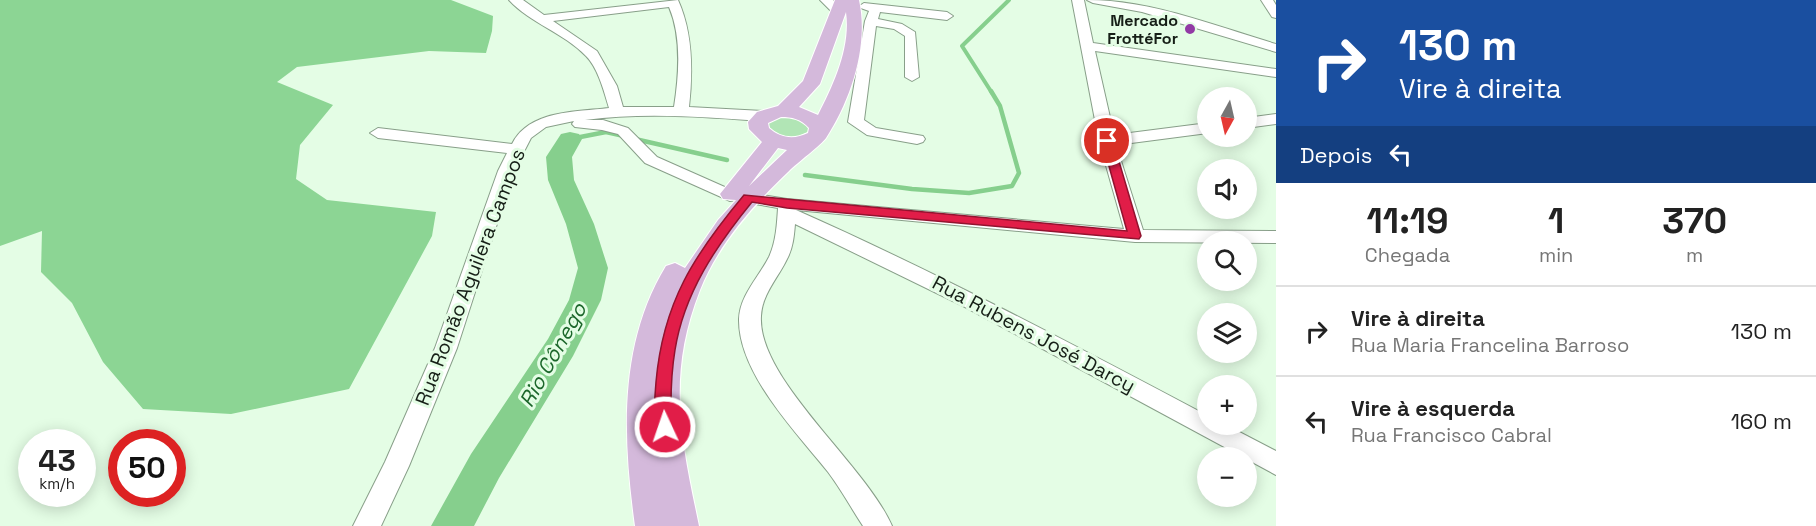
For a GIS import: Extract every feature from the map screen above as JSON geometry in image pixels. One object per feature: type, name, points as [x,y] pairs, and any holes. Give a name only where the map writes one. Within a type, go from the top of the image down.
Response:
[{"type":"main road","points":[[681,526],[663,406],[667,350],[684,292],[739,197],[767,131],[811,84],[842,3]]},
{"type":"main road","points":[[653,526],[643,465],[640,415],[651,334],[668,286],[686,252],[739,197],[815,136],[835,106],[850,56],[842,3]]},
{"type":"main road","points":[[784,111],[812,118],[818,124],[815,136]]},
{"type":"main road","points":[[767,131],[790,143],[815,136]]},
{"type":"street","points":[[515,0],[592,54],[610,86],[618,111]]},
{"type":"street","points":[[1078,0],[1107,141],[1135,236]]},
{"type":"street","points":[[1093,0],[1147,4],[1276,48]]},
{"type":"street","points":[[1267,0],[1276,14]]},
{"type":"street","points":[[540,19],[673,2],[686,61],[681,111]]},
{"type":"street","points":[[842,3],[873,14],[909,32],[912,77]]},
{"type":"street","points":[[873,14],[947,16]]},
{"type":"street","points":[[873,14],[856,122],[872,132],[917,138]]},
{"type":"street","points":[[1087,46],[1276,73]]},
{"type":"street","name":"Rua Romão Aguilera Campos","points":[[367,526],[396,466],[446,348],[516,149],[524,135],[541,124],[585,114],[618,111],[681,111],[710,114],[767,131]]},
{"type":"street","points":[[1257,122],[1276,119]]},
{"type":"street","points":[[541,124],[603,125],[616,128],[630,137],[643,152],[660,165],[739,197],[787,209],[1135,236],[1276,237]]},
{"type":"street","points":[[1107,141],[1197,129]]},
{"type":"street","points":[[378,133],[516,149]]},
{"type":"street","points":[[787,209],[785,237],[777,258],[756,294],[750,320],[756,350],[779,391],[848,480],[878,526]]},
{"type":"street","name":"Rua Rubens José Darcy","points":[[787,209],[932,281],[1276,464]]},
{"type":"green space","points":[[0,0],[451,0],[493,16],[492,31],[486,53],[429,51],[297,67],[277,82],[333,105],[300,145],[296,179],[327,200],[436,212],[432,236],[349,389],[231,414],[143,409],[103,362],[72,303],[41,272],[42,231],[0,246]]},
{"type":"green space","points":[[777,117],[796,117],[808,126],[808,132],[794,138],[775,134],[767,124]]},
{"type":"waterway","points":[[992,93],[962,46],[1009,0]]},
{"type":"waterway","points":[[805,175],[912,189],[969,193],[1012,186],[1019,173],[1000,106],[991,91]]},
{"type":"waterway","points":[[570,139],[606,132],[624,136]]},
{"type":"waterway","name":"Rio Cônego","points":[[452,526],[485,466],[561,347],[585,300],[593,268],[580,224],[561,180],[559,157],[570,139]]},
{"type":"waterway","points":[[635,139],[727,160]]},
{"type":"place","name":"Mercado FrottéFor","points":[[1190,29]]},
{"type":"route","points":[[665,427],[663,406],[667,350],[684,292],[700,261],[749,198],[787,204],[1135,236],[1107,141]]}]
